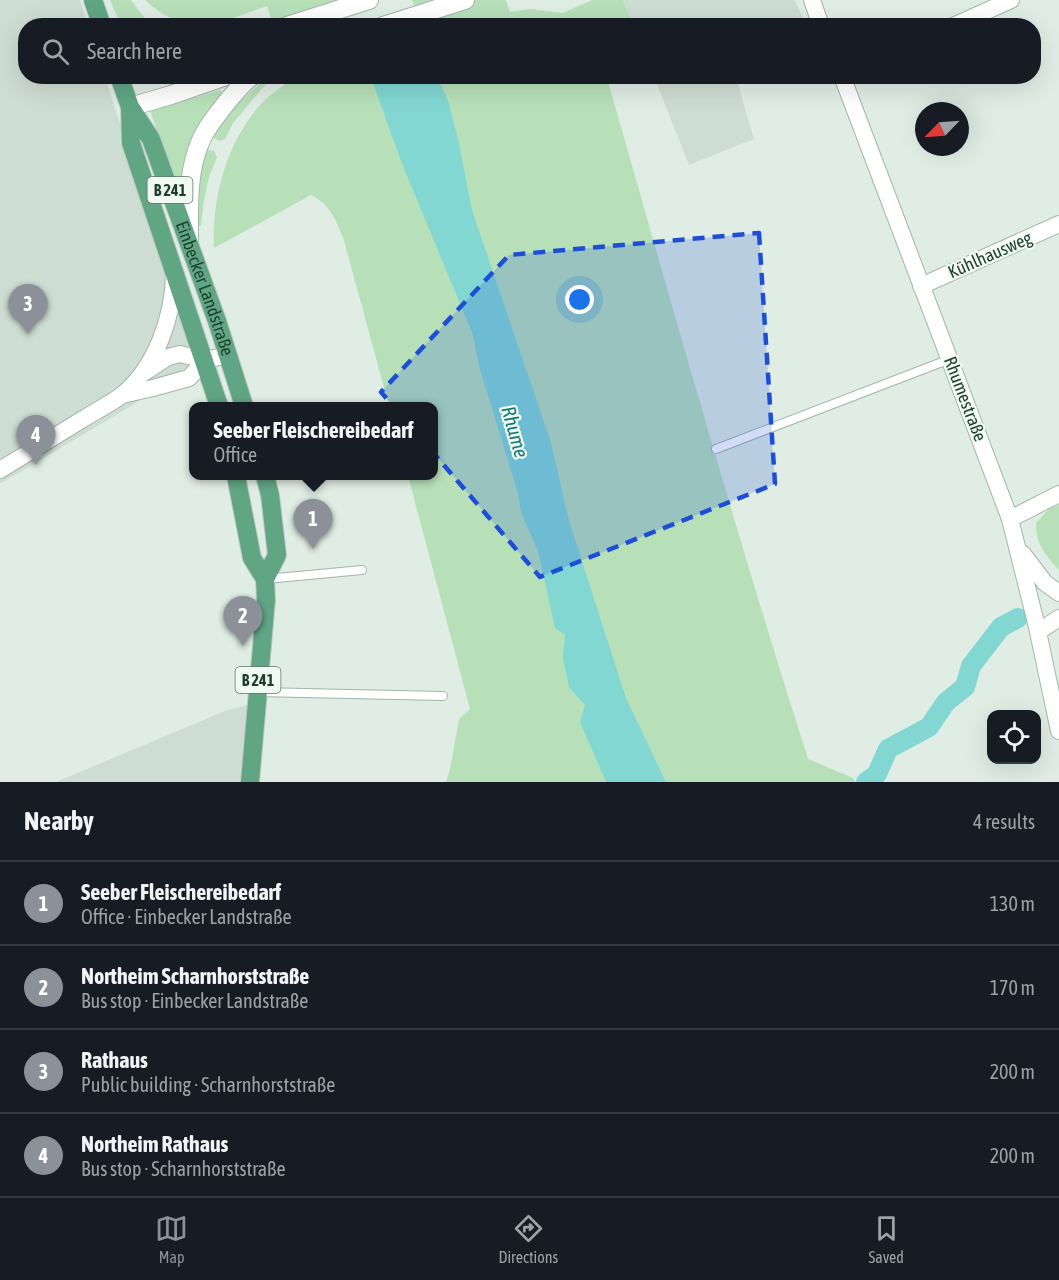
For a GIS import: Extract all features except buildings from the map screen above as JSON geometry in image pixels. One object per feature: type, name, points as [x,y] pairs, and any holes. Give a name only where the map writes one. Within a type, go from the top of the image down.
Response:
[{"type":"main road","points":[[93,0],[99,18]]},
{"type":"main road","name":"Einbecker Landstraße","points":[[121,84],[130,107],[151,139],[189,242],[243,402]]},
{"type":"main road","name":"Einbecker Landstraße","points":[[130,107],[131,143],[218,402]]},
{"type":"main road","name":"B 241","points":[[237,480],[252,558],[265,579],[266,600],[256,692],[250,782]]},
{"type":"main road","name":"B 241","points":[[265,579],[277,555],[266,480]]},
{"type":"street","points":[[312,18],[369,0]]},
{"type":"street","points":[[408,18],[465,0]]},
{"type":"street","points":[[812,0],[818,18]]},
{"type":"street","points":[[971,18],[1011,0]]},
{"type":"street","points":[[130,107],[203,84]]},
{"type":"street","points":[[189,242],[192,170],[202,139],[213,120],[243,84]]},
{"type":"street","name":"Rhumestraße","points":[[845,84],[1010,519],[1038,632],[1059,731]]},
{"type":"street","name":"Kühlhausweg","points":[[921,286],[1059,224]]},
{"type":"street","points":[[0,470],[122,395],[142,374],[153,357],[173,296],[174,267]]},
{"type":"street","points":[[142,374],[168,357],[180,354],[205,360],[228,355]]},
{"type":"street","points":[[122,395],[189,378],[205,360]]},
{"type":"street","points":[[1010,519],[1059,494]]},
{"type":"street","points":[[1017,545],[1037,574],[1059,593]]},
{"type":"street","points":[[1038,632],[1059,618]]},
{"type":"lane","points":[[716,449],[950,360]]},
{"type":"lane","points":[[265,579],[362,570]]},
{"type":"lane","points":[[256,692],[443,696]]},
{"type":"highlighted area","points":[[759,233],[775,484],[540,577],[381,392],[509,255]]},
{"type":"shaded area","points":[[0,0],[80,0],[86,18],[18,18],[18,84],[107,84],[197,361],[131,406],[0,484]]},
{"type":"shaded area","points":[[623,0],[795,0],[803,18],[630,18]]},
{"type":"shaded area","points":[[657,84],[738,84],[754,139],[689,165]]},
{"type":"shaded area","points":[[260,701],[254,782],[56,782],[225,711]]},
{"type":"green space","points":[[110,0],[131,0],[144,17],[144,18],[118,18]]},
{"type":"green space","points":[[145,0],[506,0],[510,12],[530,9],[563,13],[592,0],[623,0],[630,18],[271,18],[267,6],[234,18],[171,18]]},
{"type":"green space","points":[[260,84],[266,84],[233,123],[225,139],[219,141],[212,137],[230,110]]},
{"type":"green space","points":[[285,84],[609,84],[755,589],[808,759],[853,778],[855,782],[446,782],[459,719],[470,709],[409,480],[438,480],[438,402],[388,402],[343,237],[331,213],[318,199],[311,195],[214,248],[219,191],[230,154],[249,119],[264,101]]},
{"type":"green space","points":[[220,90],[222,93],[213,103],[193,137],[184,162],[180,187],[177,189],[150,111]]},
{"type":"green space","points":[[206,149],[214,151],[217,157],[209,177],[201,226],[199,226],[198,187]]},
{"type":"green space","points":[[1059,505],[1059,570],[1039,543],[1036,523],[1049,509]]},
{"type":"water","name":"Rhume","points":[[374,84],[441,84],[458,139],[472,210],[551,443],[569,521],[626,698],[666,782],[606,782],[580,722],[585,705],[569,687],[563,659],[565,635],[555,628],[538,551],[521,512],[518,493],[479,366],[473,335],[401,161]]},
{"type":"pier","points":[[336,0],[412,0],[420,18],[344,18]]},
{"type":"waterway","points":[[866,782],[877,774],[888,749],[929,727],[946,702],[965,687],[971,666],[1001,627],[1018,618]]},
{"type":"place","name":"Rathaus","points":[[28,334]]},
{"type":"place","name":"Northeim Rathaus","points":[[36,465]]},
{"type":"place","name":"Seeber Fleischereibedarf","points":[[313,549]]},
{"type":"place","name":"Northeim Scharnhorststraße","points":[[243,646]]}]
